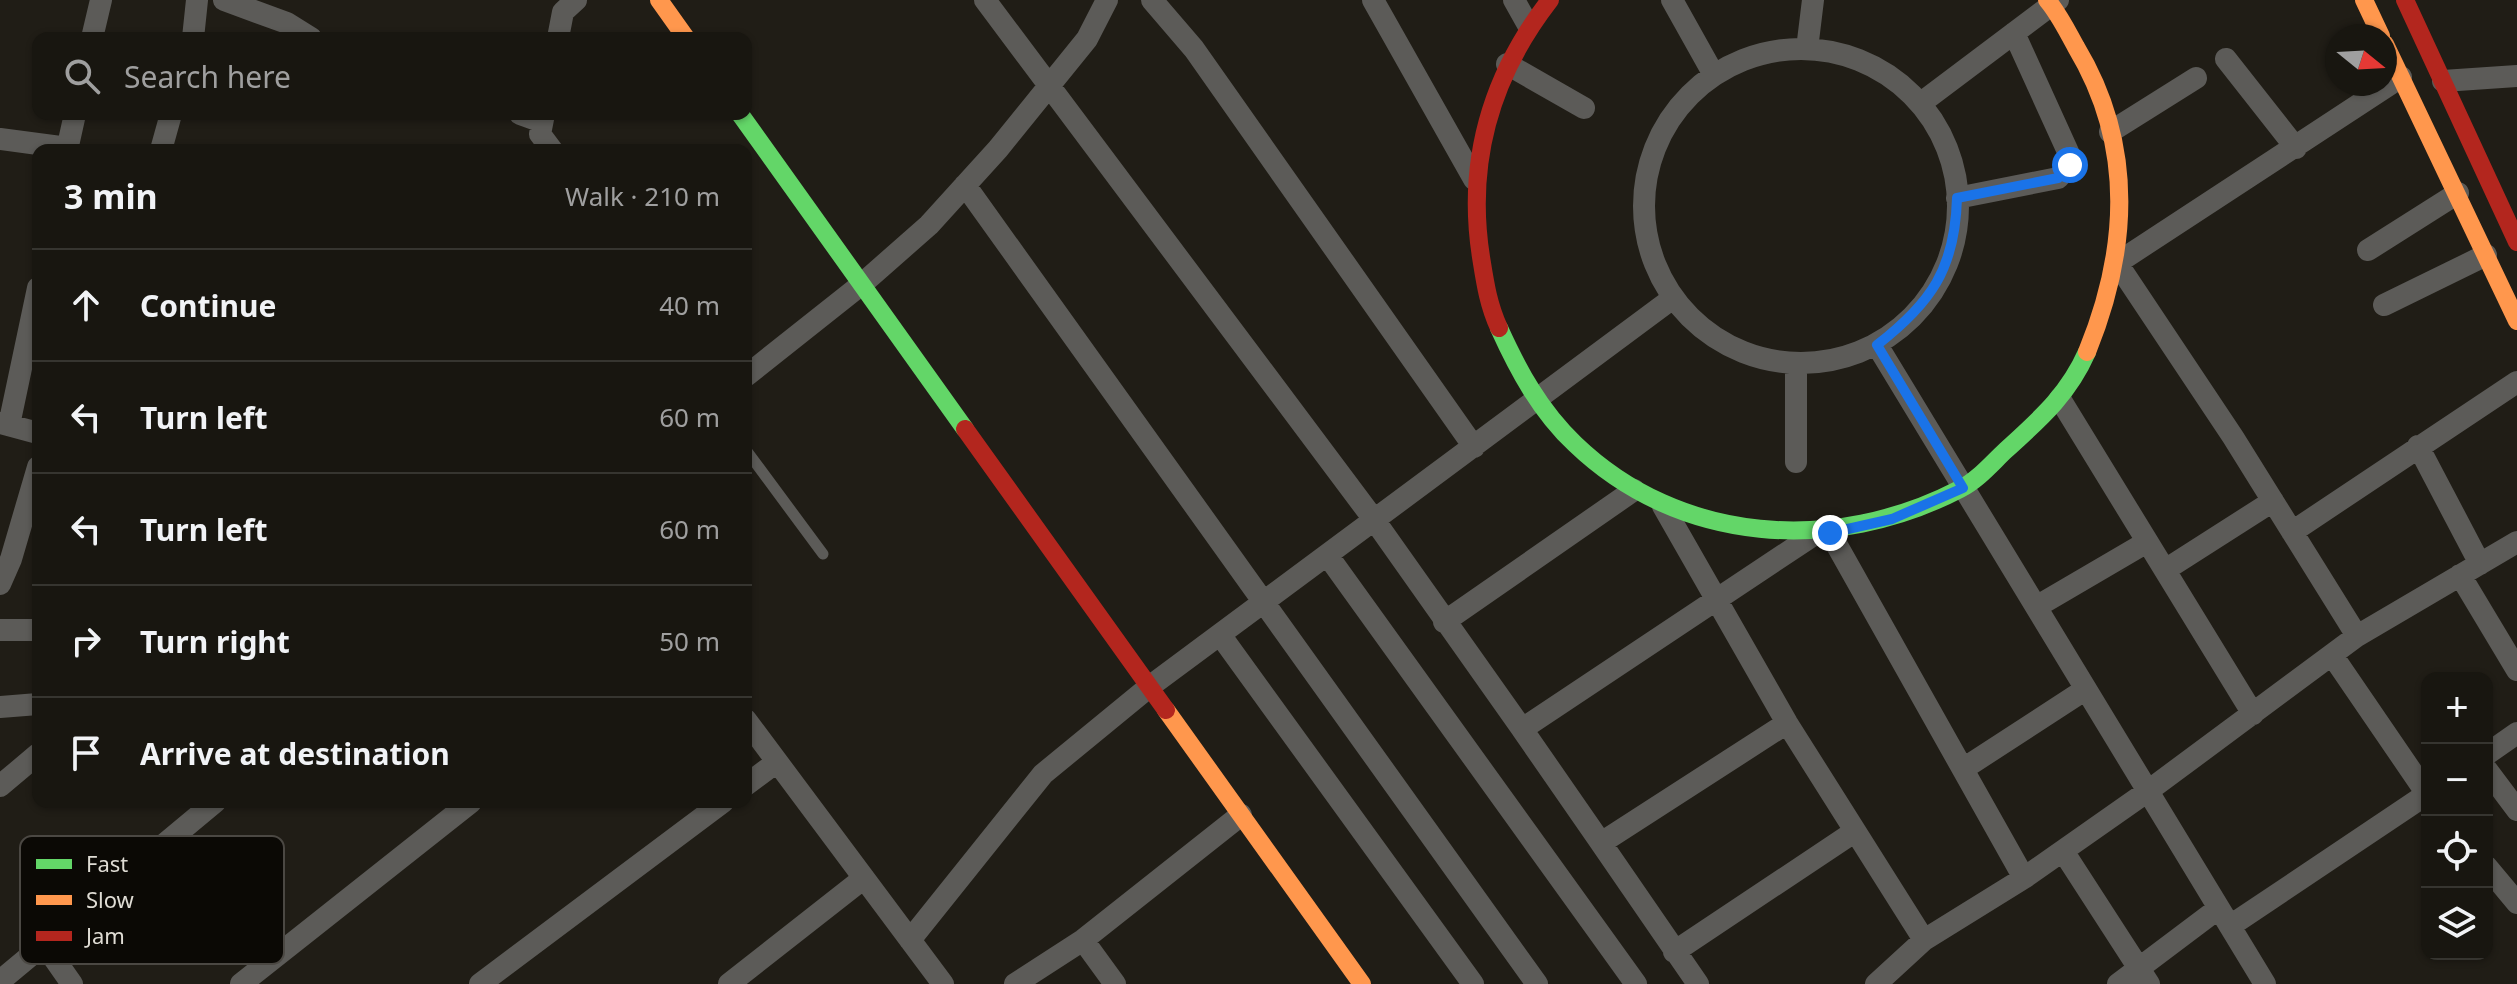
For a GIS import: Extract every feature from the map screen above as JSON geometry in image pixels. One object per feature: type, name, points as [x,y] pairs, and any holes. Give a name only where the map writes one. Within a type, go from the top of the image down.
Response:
[{"type":"street","points":[[93,32],[101,0]]},
{"type":"street","points":[[194,32],[197,0]]},
{"type":"street","points":[[224,0],[287,23],[301,32]]},
{"type":"street","points":[[559,32],[563,12],[576,0]]},
{"type":"street","points":[[659,0],[682,32]]},
{"type":"street","points":[[985,0],[1375,521],[1698,984]]},
{"type":"street","points":[[752,371],[862,284],[929,225],[1087,39],[1107,0]]},
{"type":"street","points":[[1152,0],[1194,49],[1474,447]]},
{"type":"street","points":[[1373,0],[1474,179]]},
{"type":"street","points":[[1514,0],[1528,25]]},
{"type":"street","points":[[1550,0],[1528,25],[1507,64],[1483,125],[1474,179],[1476,258],[1497,333],[1535,401],[1580,451],[1634,490],[1663,506],[1738,529],[1823,533],[1892,519],[1963,488],[2060,399],[2088,352],[2117,263],[2120,172],[2098,83],[2052,1],[1921,103]]},
{"type":"street","points":[[1672,0],[1714,75]]},
{"type":"street","points":[[1807,49],[1813,0]]},
{"type":"street","points":[[2364,0],[2375,24]]},
{"type":"street","points":[[2405,0],[2516,236]]},
{"type":"street","points":[[1957,198],[2058,178],[2070,165],[2069,154],[2014,33]]},
{"type":"street","points":[[1807,49],[1845,54],[1887,73],[1921,103],[1946,143],[1957,198],[1956,234],[1941,279],[1914,316],[1877,345],[1834,361],[1796,364],[1744,354],[1704,331],[1673,298],[1651,253],[1644,203],[1653,153],[1677,109],[1714,75],[1755,55],[1807,49]]},
{"type":"street","points":[[2226,59],[2296,148]]},
{"type":"street","points":[[1507,64],[1584,108]]},
{"type":"street","points":[[2397,70],[2517,321]]},
{"type":"street","points":[[2117,263],[2296,148],[2404,85],[2441,77],[2517,76]]},
{"type":"street","points":[[2110,132],[2196,78]]},
{"type":"street","points":[[69,144],[74,120]]},
{"type":"street","points":[[163,144],[169,120]]},
{"type":"street","points":[[527,120],[542,134]]},
{"type":"street","points":[[744,120],[1362,984]]},
{"type":"street","points":[[0,139],[34,144]]},
{"type":"street","points":[[965,185],[1537,984]]},
{"type":"street","points":[[2368,250],[2458,193]]},
{"type":"street","points":[[2384,305],[2486,255]]},
{"type":"street","points":[[2117,263],[2273,501],[2357,636]]},
{"type":"street","points":[[910,940],[1043,774],[1149,687],[1673,298]]},
{"type":"street","points":[[32,312],[4,424],[32,431]]},
{"type":"street","points":[[1877,345],[2265,984]]},
{"type":"street","points":[[1796,364],[1796,462]]},
{"type":"street","points":[[2292,532],[2517,382]]},
{"type":"street","points":[[2060,399],[2253,714]]},
{"type":"street","points":[[2418,446],[2480,564]]},
{"type":"street","points":[[1444,622],[1634,490]]},
{"type":"street","points":[[2165,570],[2273,501]]},
{"type":"street","points":[[1663,506],[1787,723],[1924,940]]},
{"type":"street","points":[[0,584],[30,525]]},
{"type":"street","points":[[1522,729],[1823,533]]},
{"type":"street","points":[[1823,533],[2024,878]]},
{"type":"street","points":[[2036,607],[2147,542]]},
{"type":"street","points":[[1876,984],[1924,940],[2063,851],[2357,636],[2517,542]]},
{"type":"street","points":[[1328,556],[1636,984]]},
{"type":"street","points":[[2460,575],[2517,670]]},
{"type":"street","points":[[0,630],[32,630]]},
{"type":"street","points":[[1221,636],[1473,984]]},
{"type":"street","points":[[2332,655],[2421,785]]},
{"type":"street","points":[[1963,769],[2086,689]]},
{"type":"street","points":[[0,707],[32,704]]},
{"type":"street","points":[[1601,843],[1787,723]]},
{"type":"street","points":[[752,728],[943,984]]},
{"type":"street","points":[[2493,750],[2517,733]]},
{"type":"street","points":[[0,786],[32,759]]},
{"type":"street","points":[[752,781],[777,762]]},
{"type":"street","points":[[2493,778],[2517,810]]},
{"type":"street","points":[[2118,984],[2143,976],[2224,917],[2421,798]]},
{"type":"street","points":[[174,836],[208,808]]},
{"type":"street","points":[[284,950],[463,808]]},
{"type":"street","points":[[480,984],[715,808]]},
{"type":"street","points":[[1015,984],[1083,940],[1241,815]]},
{"type":"street","points":[[1674,952],[1854,832]]},
{"type":"street","points":[[2063,851],[2143,976]]},
{"type":"street","points":[[2493,874],[2517,903]]},
{"type":"street","points":[[734,983],[864,878]]},
{"type":"street","points":[[1083,940],[1115,984]]},
{"type":"street","points":[[0,981],[20,964]]},
{"type":"street","points":[[58,964],[72,984]]},
{"type":"street","points":[[241,984],[266,964]]},
{"type":"lane","points":[[752,458],[823,554]]},
{"type":"traffic: fast","points":[[744,120],[965,429]]},
{"type":"traffic: fast","points":[[1499,328],[1522,374],[1551,418],[1575,444],[1617,478],[1662,503],[1710,520],[1760,529],[1811,530],[1862,524],[1912,510],[1960,489],[1973,481],[2052,406],[2087,352]]},
{"type":"traffic: slow","points":[[659,0],[682,32]]},
{"type":"traffic: slow","points":[[2047,0],[2063,23],[2095,84],[2109,122],[2116,159],[2118,236],[2101,313],[2087,352]]},
{"type":"traffic: slow","points":[[2364,0],[2375,24]]},
{"type":"traffic: slow","points":[[2397,69],[2517,321]]},
{"type":"traffic: slow","points":[[1166,710],[1362,984]]},
{"type":"traffic: jam","points":[[1499,328],[1486,284],[1477,222],[1481,154],[1498,89],[1529,29],[1550,0]]},
{"type":"traffic: jam","points":[[2405,0],[2517,242]]},
{"type":"traffic: jam","points":[[965,429],[1166,710]]},
{"type":"route","points":[[1830,533],[1892,519],[1963,488],[1877,345],[1914,316],[1941,279],[1956,234],[1957,198],[2058,178],[2067,172],[2070,165]]}]
